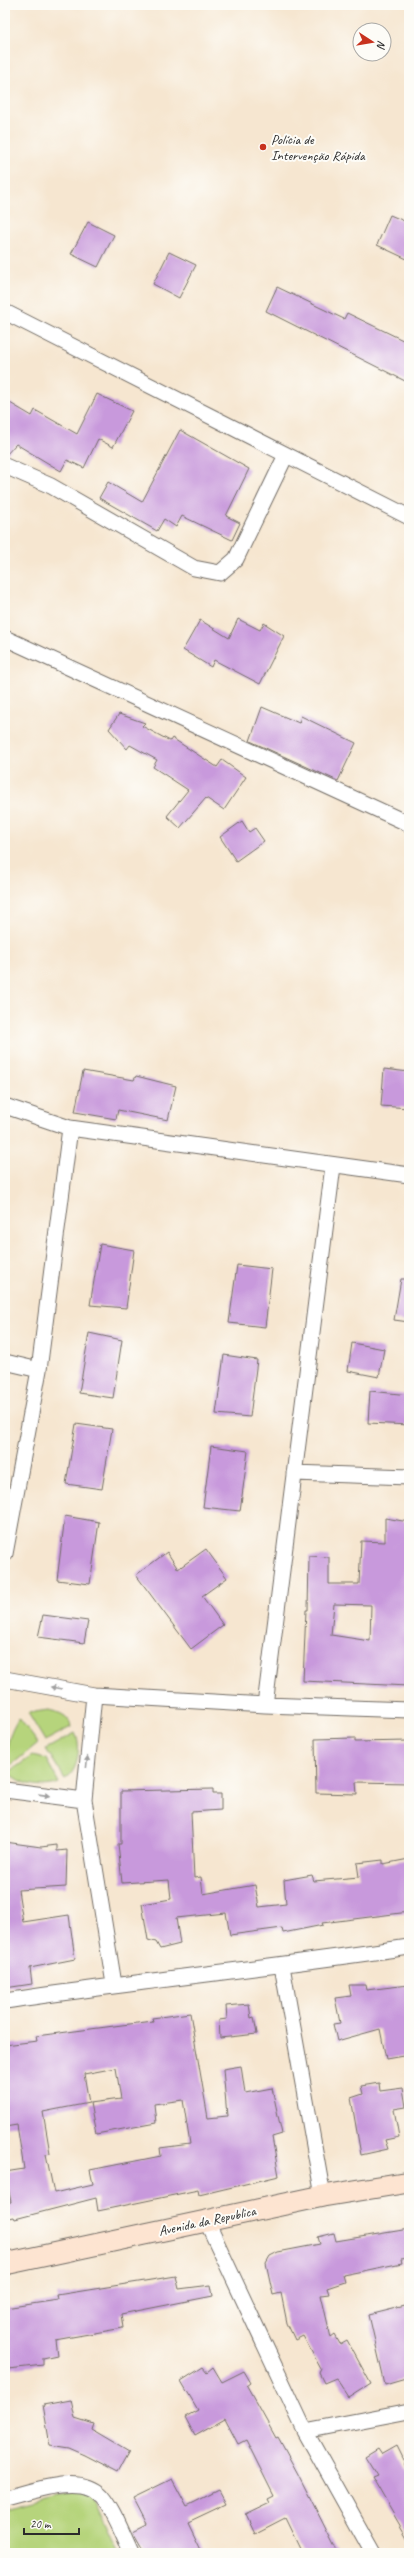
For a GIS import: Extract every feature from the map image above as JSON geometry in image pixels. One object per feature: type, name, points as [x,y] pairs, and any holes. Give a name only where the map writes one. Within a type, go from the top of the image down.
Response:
[{"type":"street","points":[[5,312],[409,517]]},
{"type":"street","points":[[5,466],[51,486],[194,568],[220,573],[236,559],[286,455]]},
{"type":"street","points":[[5,638],[409,824]]},
{"type":"street","points":[[5,1106],[70,1128],[333,1166],[409,1175]]},
{"type":"street","points":[[5,1554],[39,1370],[70,1128]]},
{"type":"street","points":[[265,1705],[333,1166]]},
{"type":"street","points":[[5,1362],[39,1370]]},
{"type":"street","points":[[294,1472],[409,1477]]},
{"type":"street","points":[[5,1679],[94,1695],[265,1705],[409,1710]]},
{"type":"street","points":[[94,1695],[84,1800],[114,1984]]},
{"type":"street","points":[[5,1790],[84,1800]]},
{"type":"street","points":[[5,2001],[114,1984],[282,1966],[409,1947]]},
{"type":"street","points":[[282,1966],[323,2196]]},
{"type":"street","name":"Avenida da Republica","points":[[5,2264],[323,2196],[409,2182]]},
{"type":"street","points":[[207,2222],[305,2431],[373,2553]]},
{"type":"street","points":[[305,2431],[409,2411]]},
{"type":"street","points":[[5,2498],[63,2485],[77,2484],[91,2489],[101,2496],[132,2553]]},
{"type":"green space","points":[[48,1710],[66,1717],[71,1727],[45,1741],[28,1713]]},
{"type":"green space","points":[[19,1718],[38,1743],[9,1767],[7,1761],[8,1741]]},
{"type":"green space","points":[[75,1733],[78,1745],[78,1758],[73,1771],[65,1779],[46,1749]]},
{"type":"green space","points":[[32,1756],[46,1759],[59,1783],[46,1786],[32,1785],[19,1780],[9,1772]]},
{"type":"green space","points":[[76,2490],[92,2497],[118,2553],[5,2553],[5,2508]]},
{"type":"building","points":[[390,215],[409,223],[409,260],[377,245]]},
{"type":"building","points":[[88,222],[114,235],[98,267],[71,254]]},
{"type":"building","points":[[169,252],[196,265],[179,298],[153,284]]},
{"type":"building","points":[[277,287],[344,319],[347,313],[409,343],[409,383],[266,311]]},
{"type":"building","points":[[97,394],[132,411],[113,447],[98,439],[84,468],[67,460],[61,471],[16,444],[5,456],[5,400],[32,416],[35,410],[77,434]]},
{"type":"building","points":[[180,430],[249,469],[226,516],[240,523],[232,540],[182,516],[176,527],[164,519],[157,531],[99,498],[108,482],[142,502]]},
{"type":"building","points":[[238,619],[260,630],[264,623],[284,636],[260,684],[214,660],[211,667],[183,650],[200,620],[229,638]]},
{"type":"building","points":[[262,707],[299,723],[301,716],[356,743],[338,781],[250,741]]},
{"type":"building","points":[[119,714],[145,723],[142,726],[170,741],[172,738],[217,767],[222,760],[246,777],[224,810],[206,798],[180,828],[167,816],[188,790],[153,767],[157,760],[130,745],[127,749],[109,729]]},
{"type":"building","points":[[242,821],[249,832],[255,828],[264,841],[236,861],[220,837]]},
{"type":"building","points":[[384,1069],[409,1072],[409,1108],[381,1106]]},
{"type":"building","points":[[83,1071],[134,1080],[136,1076],[176,1086],[168,1120],[118,1110],[116,1119],[75,1112]]},
{"type":"building","points":[[100,1244],[134,1250],[126,1308],[90,1305]]},
{"type":"building","points":[[237,1265],[272,1269],[265,1327],[229,1323]]},
{"type":"building","points":[[401,1279],[409,1279],[409,1322],[394,1320]]},
{"type":"building","points":[[89,1333],[122,1340],[113,1398],[79,1393]]},
{"type":"building","points":[[352,1343],[384,1349],[379,1377],[348,1371]]},
{"type":"building","points":[[224,1355],[257,1360],[250,1417],[216,1414]]},
{"type":"building","points":[[370,1391],[409,1395],[409,1425],[368,1423]]},
{"type":"building","points":[[76,1424],[112,1429],[102,1489],[66,1484]]},
{"type":"building","points":[[211,1446],[248,1451],[240,1511],[203,1507]]},
{"type":"building","points":[[65,1516],[99,1522],[90,1584],[57,1580]]},
{"type":"building","points":[[385,1518],[409,1522],[408,1686],[303,1681],[306,1610],[308,1610],[309,1556],[329,1557],[329,1584],[359,1584],[361,1541],[385,1542]],"holes":[[[334,1604],[371,1605],[370,1641],[331,1635]]]},
{"type":"building","points":[[206,1549],[227,1578],[202,1596],[223,1625],[191,1649],[136,1575],[167,1552],[178,1569]]},
{"type":"building","points":[[43,1615],[88,1621],[84,1643],[38,1637]]},
{"type":"building","points":[[355,1738],[355,1742],[409,1741],[409,1783],[356,1782],[357,1794],[316,1793],[315,1739]]},
{"type":"building","points":[[213,1789],[213,1794],[221,1794],[221,1810],[191,1812],[194,1878],[201,1877],[203,1894],[255,1885],[259,1907],[286,1904],[284,1880],[312,1875],[314,1881],[359,1877],[357,1863],[383,1860],[383,1864],[409,1859],[409,1912],[322,1923],[323,1925],[283,1933],[282,1928],[230,1935],[226,1913],[176,1918],[180,1944],[160,1949],[156,1942],[148,1940],[142,1904],[171,1899],[169,1880],[122,1883],[118,1844],[121,1844],[121,1791]]},
{"type":"building","points":[[5,1842],[41,1847],[57,1845],[57,1851],[67,1850],[66,1887],[18,1890],[23,1922],[69,1915],[75,1959],[30,1968],[32,1984],[5,1988]]},
{"type":"building","points":[[349,1985],[365,1985],[366,1990],[409,1985],[409,2055],[386,2059],[380,2029],[337,2041],[333,2024],[340,2023],[335,1998],[351,1996]]},
{"type":"building","points":[[249,2004],[251,2018],[254,2017],[257,2034],[220,2038],[219,2020],[227,2019],[226,2006]]},
{"type":"building","points":[[190,2013],[208,2118],[227,2116],[223,2069],[241,2066],[245,2093],[272,2088],[282,2134],[272,2137],[279,2176],[199,2195],[198,2190],[98,2211],[96,2198],[15,2219],[14,2217],[5,2219],[5,2203],[11,2202],[5,2172],[24,2169],[17,2125],[5,2127],[5,2045],[37,2041],[36,2036],[153,2021],[152,2018]],"holes":[[[116,2068],[121,2099],[90,2103],[96,2134],[156,2123],[154,2104],[183,2100],[190,2144],[160,2148],[161,2156],[90,2170],[93,2184],[54,2193],[46,2154],[50,2153],[43,2112],[89,2103],[84,2074]]]},
{"type":"building","points":[[379,2083],[380,2091],[403,2088],[406,2107],[394,2109],[399,2137],[385,2140],[388,2149],[361,2155],[351,2098],[363,2094],[361,2086]]},
{"type":"building","points":[[409,2229],[409,2258],[401,2259],[402,2263],[343,2275],[345,2282],[327,2288],[329,2294],[321,2295],[331,2338],[335,2335],[340,2344],[347,2340],[371,2384],[349,2398],[336,2378],[324,2383],[319,2373],[321,2369],[303,2336],[295,2340],[287,2323],[281,2293],[273,2295],[266,2263],[270,2256],[278,2252],[320,2244],[318,2237],[334,2233],[336,2241]]},
{"type":"building","points":[[176,2276],[179,2289],[211,2285],[213,2296],[121,2314],[123,2328],[55,2340],[57,2355],[43,2358],[43,2365],[9,2369],[5,2341],[5,2308],[58,2300],[57,2295]]},
{"type":"building","points":[[409,2305],[409,2378],[385,2385],[369,2315]]},
{"type":"building","points":[[203,2367],[207,2372],[213,2367],[222,2382],[244,2371],[251,2383],[247,2386],[276,2438],[278,2437],[338,2553],[302,2553],[285,2518],[254,2534],[245,2515],[270,2503],[268,2499],[274,2496],[246,2440],[238,2444],[225,2419],[195,2436],[185,2417],[198,2410],[181,2381]]},
{"type":"building","points":[[71,2400],[75,2418],[94,2424],[92,2430],[129,2452],[118,2472],[69,2448],[50,2445],[43,2405]]},
{"type":"building","points":[[396,2446],[409,2472],[409,2541],[372,2477],[377,2475],[365,2456],[378,2448],[382,2454]]},
{"type":"building","points":[[172,2479],[187,2507],[219,2491],[226,2504],[188,2522],[203,2553],[145,2553],[133,2532],[147,2525],[133,2498]]},
{"type":"place","name":"Polícia de Intervenção Rápida","points":[[263,147]]}]
